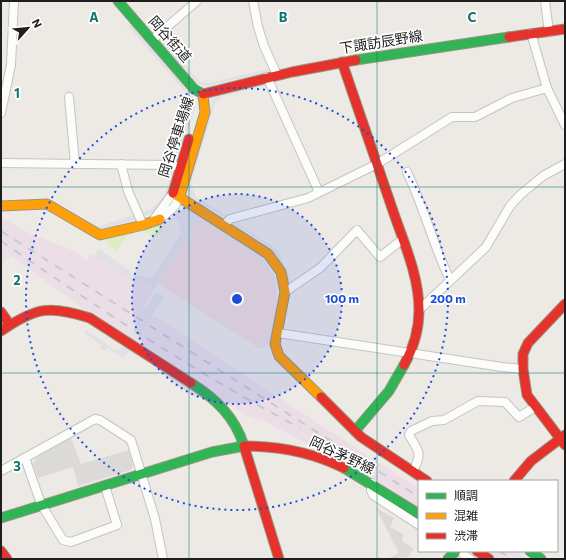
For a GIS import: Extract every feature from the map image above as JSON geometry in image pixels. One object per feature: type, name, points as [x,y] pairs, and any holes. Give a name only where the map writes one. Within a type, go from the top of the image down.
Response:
[{"type":"street","points":[[1,113],[11,65],[14,1]]},
{"type":"street","name":"岡谷街道","points":[[118,1],[194,89],[203,94]]},
{"type":"street","points":[[152,40],[197,1]]},
{"type":"street","points":[[253,1],[258,27],[264,46],[278,75]]},
{"type":"street","points":[[545,1],[549,32]]},
{"type":"street","name":"下諏訪辰野線","points":[[203,94],[267,77],[342,62],[565,29]]},
{"type":"street","points":[[531,33],[547,88],[565,125]]},
{"type":"street","points":[[342,62],[403,239],[414,276],[419,310],[410,353],[404,367],[388,392],[355,431]]},
{"type":"street","points":[[267,77],[319,192]]},
{"type":"street","points":[[224,225],[230,219],[308,198],[377,164],[452,117],[475,117],[512,98],[547,88]]},
{"type":"street","name":"岡谷停車場線","points":[[176,194],[180,167],[203,94]]},
{"type":"street","name":"岡谷停車場線","points":[[176,194],[205,112],[203,94]]},
{"type":"street","points":[[69,97],[74,164]]},
{"type":"street","points":[[1,163],[172,165],[180,167]]},
{"type":"street","points":[[122,164],[128,191],[143,225]]},
{"type":"street","points":[[419,310],[486,247],[510,206],[520,195],[544,176],[565,164]]},
{"type":"street","points":[[407,172],[424,209],[438,255],[450,280]]},
{"type":"street","points":[[1,206],[11,207],[39,202],[47,204],[100,235],[143,225],[156,220],[176,194],[268,254],[280,272],[285,292],[275,344],[279,356],[355,431],[386,455],[426,480]]},
{"type":"street","points":[[285,292],[320,268],[357,230],[380,257],[403,239]]},
{"type":"street","points":[[515,480],[531,461],[563,439],[535,407],[527,395],[523,369],[523,354],[528,343],[565,304]]},
{"type":"street","points":[[1,331],[28,314],[42,309],[70,311],[90,318],[208,395],[225,410],[235,422],[244,446],[279,559]]},
{"type":"street","points":[[1,312],[10,325]]},
{"type":"street","points":[[278,333],[523,369]]},
{"type":"street","points":[[414,472],[420,457],[419,452],[409,435],[411,431],[432,421],[444,420],[478,401],[505,402],[519,417],[535,407]]},
{"type":"street","points":[[1,471],[95,419],[100,420],[131,440],[156,519],[162,559]]},
{"type":"street","name":"岡谷茅野線","points":[[1,518],[41,504],[105,486],[212,452],[244,446],[277,446],[304,451],[344,467],[418,513]]},
{"type":"street","points":[[26,458],[41,504],[63,540],[71,542],[117,525],[105,486]]},
{"type":"street","points":[[372,484],[371,490],[374,495],[418,524]]},
{"type":"street","points":[[1,551],[7,559]]},
{"type":"street","points":[[479,552],[489,559]]},
{"type":"street","points":[[531,552],[541,559]]},
{"type":"street","points":[[448,559],[459,553],[470,559]]},
{"type":"shaded area","points":[[132,24],[194,99],[195,107],[183,149],[177,160],[167,162],[175,157],[191,106],[189,96],[128,26],[125,26]]},
{"type":"shaded area","points":[[160,37],[200,82],[209,83],[272,68],[271,72],[207,86],[198,84],[159,40]]},
{"type":"shaded area","points":[[265,83],[268,85],[223,96],[215,103],[191,183],[196,197],[228,216],[224,217],[190,197],[187,191],[206,121],[213,100],[217,96]]},
{"type":"shaded area","points":[[166,167],[171,168],[173,175],[165,201],[154,212],[143,217],[139,214],[151,209],[164,196],[171,173]]},
{"type":"shaded area","points":[[183,206],[202,216],[262,257],[273,274],[277,291],[266,266],[259,258],[200,219],[154,289],[140,279],[137,285],[94,256],[99,249],[137,276],[142,275],[146,278],[153,277],[180,235],[181,229],[175,215],[177,209]]},
{"type":"shaded area","points":[[136,214],[137,219],[100,231],[94,228]]},
{"type":"shaded area","points":[[1,217],[29,233],[74,251],[86,261],[91,254],[137,284],[140,279],[154,289],[143,309],[418,488],[418,508],[347,461],[311,446],[267,422],[249,417],[92,315],[11,256],[3,263],[1,261]]},
{"type":"shaded area","points":[[200,219],[259,258],[269,271],[276,291],[277,301],[266,344],[257,347],[158,284]]},
{"type":"shaded area","points":[[234,221],[278,250],[292,284],[288,283],[274,253],[263,243],[236,225]]},
{"type":"shaded area","points":[[156,292],[164,297],[124,359],[108,348],[105,351],[100,348],[102,345],[84,333],[86,330],[118,352]]},
{"type":"shaded area","points":[[277,301],[279,304],[269,343],[263,348],[257,347],[266,343]]},
{"type":"shaded area","points":[[71,438],[81,464],[129,450],[133,465],[131,470],[78,486],[73,467],[38,478],[33,464],[36,458]]},
{"type":"shaded area","points":[[376,508],[394,518],[390,527],[403,534],[402,541],[414,549],[408,557],[387,559],[399,553]]},
{"type":"shaded area","points":[[487,552],[516,552],[527,559],[498,559]]},
{"type":"green space","points":[[162,221],[164,228],[157,236],[151,236],[142,231],[136,232],[133,236],[128,234],[117,251],[121,255],[108,245],[108,238]]},
{"type":"railway","points":[[1,231],[418,496]]},
{"type":"railway","points":[[1,241],[148,339],[223,385],[300,428]]},
{"type":"railway","points":[[501,552],[512,559]]},
{"type":"traffic: fast","points":[[118,1],[194,89],[203,94]]},
{"type":"traffic: fast","points":[[356,60],[509,37]]},
{"type":"traffic: fast","points":[[355,431],[389,391],[404,365]]},
{"type":"traffic: fast","points":[[1,518],[212,452],[244,446],[235,426],[224,410],[209,396],[191,383]]},
{"type":"traffic: fast","points":[[344,468],[418,513]]},
{"type":"traffic: fast","points":[[448,559],[455,552]]},
{"type":"traffic: fast","points":[[531,552],[541,559]]},
{"type":"traffic: slow","points":[[180,196],[205,112],[203,94]]},
{"type":"traffic: slow","points":[[173,193],[268,254],[281,272],[285,292],[275,344],[279,356],[321,397]]},
{"type":"traffic: slow","points":[[1,206],[47,204],[100,235],[143,225],[160,219]]},
{"type":"traffic: jam","points":[[509,37],[565,29]]},
{"type":"traffic: jam","points":[[203,94],[292,72],[356,60]]},
{"type":"traffic: jam","points":[[342,62],[405,246],[416,284],[419,310],[417,332],[413,346],[404,365]]},
{"type":"traffic: jam","points":[[173,193],[189,139]]},
{"type":"traffic: jam","points":[[565,304],[528,343],[523,354],[523,369],[527,395],[565,445]]},
{"type":"traffic: jam","points":[[1,331],[13,323],[34,313],[53,310],[76,314],[90,318],[191,383]]},
{"type":"traffic: jam","points":[[1,312],[10,325]]},
{"type":"traffic: jam","points":[[321,397],[361,437],[426,480]]},
{"type":"traffic: jam","points":[[515,480],[531,461],[565,435]]},
{"type":"traffic: jam","points":[[279,559],[244,446],[270,447],[295,451],[332,462],[344,468]]},
{"type":"traffic: jam","points":[[1,551],[7,559]]},
{"type":"traffic: jam","points":[[478,552],[489,559]]}]
